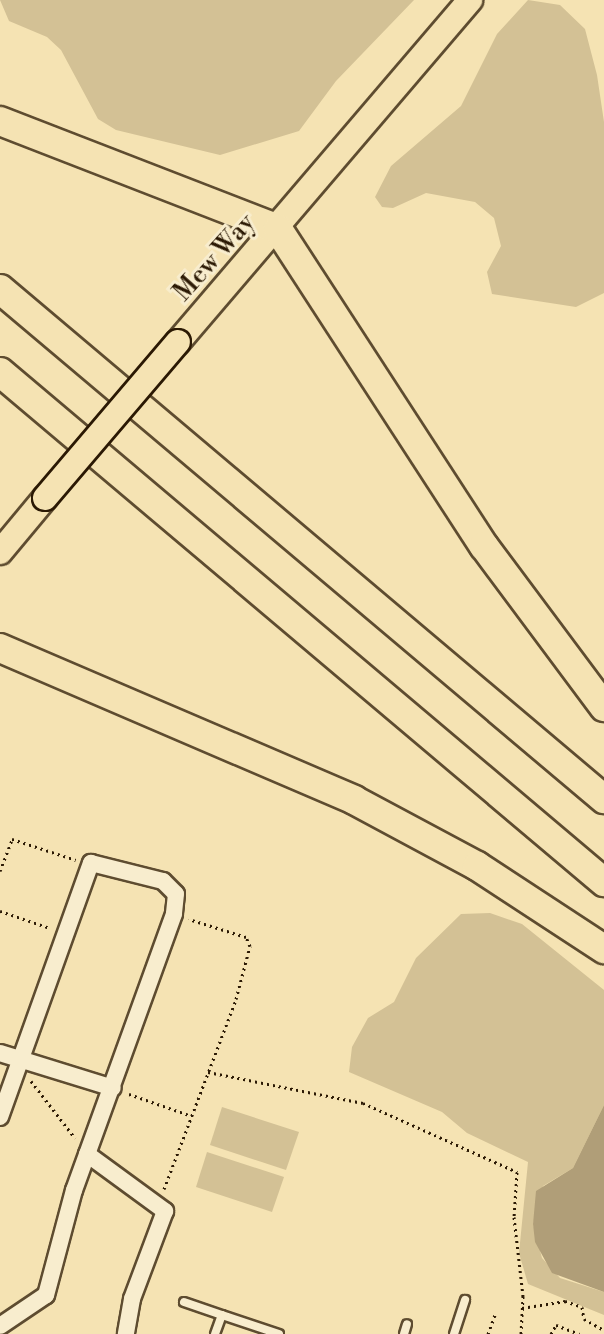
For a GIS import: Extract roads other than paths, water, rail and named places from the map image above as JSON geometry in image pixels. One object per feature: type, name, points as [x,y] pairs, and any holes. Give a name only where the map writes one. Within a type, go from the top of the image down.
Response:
[{"type":"highway","points":[[0,121],[278,229],[492,559],[604,707]]},
{"type":"highway","points":[[0,289],[604,799]]},
{"type":"highway","points":[[0,372],[604,882]]},
{"type":"highway","points":[[0,648],[354,800],[477,866],[604,949]]},
{"type":"main road","name":"Mew Way","points":[[0,552],[470,0]]},
{"type":"street","points":[[0,1117],[91,863],[163,881],[176,894],[174,914],[87,1154],[46,1295],[0,1326]]},
{"type":"street","points":[[0,1053],[113,1088]]},
{"type":"street","points":[[87,1154],[156,1200],[165,1217],[136,1288],[126,1334]]},
{"type":"lane","points":[[454,1334],[465,1300]]},
{"type":"lane","points":[[184,1302],[279,1334]]},
{"type":"lane","points":[[215,1334],[222,1315]]},
{"type":"lane","points":[[404,1334],[407,1324]]}]
